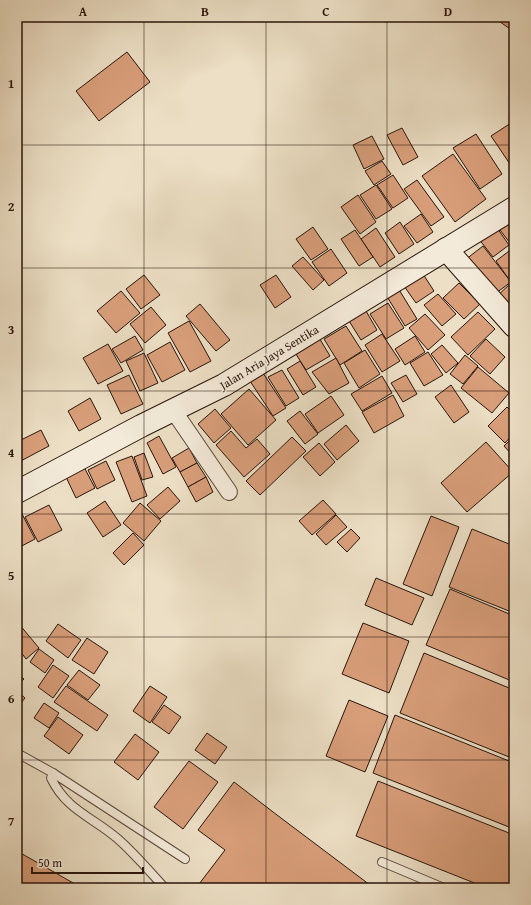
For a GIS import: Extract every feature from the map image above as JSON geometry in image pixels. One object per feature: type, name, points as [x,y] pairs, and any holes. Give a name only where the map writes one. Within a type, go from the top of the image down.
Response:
[{"type":"street","name":"Jalan Aria Jaya Sentika","points":[[17,492],[173,410],[224,385],[514,208]]},
{"type":"street","points":[[446,249],[514,326]]},
{"type":"street","points":[[173,410],[229,492]]},
{"type":"lane","points":[[17,753],[52,773],[185,859]]},
{"type":"lane","points":[[52,773],[51,778],[58,793],[70,805],[118,839],[165,888]]},
{"type":"lane","points":[[382,862],[444,888]]},
{"type":"building","points":[[493,17],[514,17],[514,30],[513,31]]},
{"type":"building","points":[[127,52],[150,82],[99,121],[76,91]]},
{"type":"building","points":[[514,121],[514,170],[491,136]]},
{"type":"building","points":[[402,128],[418,157],[403,165],[387,135]]},
{"type":"building","points":[[476,134],[502,174],[480,189],[453,148]]},
{"type":"building","points":[[372,136],[384,159],[364,169],[353,145]]},
{"type":"building","points":[[453,154],[486,199],[455,222],[422,176]]},
{"type":"building","points":[[382,161],[391,174],[374,185],[365,171]]},
{"type":"building","points":[[393,175],[408,198],[393,208],[377,185]]},
{"type":"building","points":[[417,180],[444,217],[431,226],[404,189]]},
{"type":"building","points":[[376,185],[392,209],[376,219],[360,195]]},
{"type":"building","points":[[358,195],[376,222],[360,234],[341,207]]},
{"type":"building","points":[[514,213],[514,246],[513,247],[497,226]]},
{"type":"building","points":[[421,214],[433,232],[417,243],[404,226]]},
{"type":"building","points":[[400,222],[414,244],[399,254],[385,233]]},
{"type":"building","points":[[495,225],[509,245],[493,257],[478,238]]},
{"type":"building","points":[[313,227],[328,249],[311,260],[296,239]]},
{"type":"building","points":[[376,228],[395,257],[380,267],[361,239]]},
{"type":"building","points":[[355,230],[373,257],[359,266],[341,239]]},
{"type":"building","points":[[483,246],[511,282],[492,296],[465,260]]},
{"type":"building","points":[[513,248],[514,280],[511,282],[496,261]]},
{"type":"building","points":[[331,249],[347,273],[329,286],[312,262]]},
{"type":"building","points":[[303,257],[324,280],[313,290],[292,266]]},
{"type":"building","points":[[423,274],[434,291],[416,303],[404,286]]},
{"type":"building","points":[[144,275],[160,295],[141,309],[126,289]]},
{"type":"building","points":[[276,275],[291,297],[275,308],[260,285]]},
{"type":"building","points":[[459,283],[480,304],[464,319],[443,298]]},
{"type":"building","points":[[510,284],[514,289],[514,317],[496,297]]},
{"type":"building","points":[[398,288],[417,319],[405,326],[386,295]]},
{"type":"building","points":[[121,291],[140,313],[116,333],[97,311]]},
{"type":"building","points":[[438,294],[456,314],[442,326],[424,305]]},
{"type":"building","points":[[388,303],[404,328],[386,339],[370,314]]},
{"type":"building","points":[[200,304],[230,340],[216,351],[186,316]]},
{"type":"building","points":[[151,307],[166,325],[145,343],[130,324]]},
{"type":"building","points":[[366,311],[377,330],[361,340],[349,321]]},
{"type":"building","points":[[478,312],[495,329],[468,355],[451,337]]},
{"type":"building","points":[[425,314],[445,335],[428,350],[409,328]]},
{"type":"building","points":[[189,321],[211,361],[190,372],[168,333]]},
{"type":"building","points":[[346,326],[362,351],[340,365],[324,339]]},
{"type":"building","points":[[382,334],[400,361],[382,372],[365,345]]},
{"type":"building","points":[[135,336],[143,350],[121,363],[112,349]]},
{"type":"building","points":[[318,336],[330,356],[306,370],[294,351]]},
{"type":"building","points":[[415,336],[425,352],[405,365],[395,349]]},
{"type":"building","points":[[486,339],[505,357],[490,374],[470,356]]},
{"type":"building","points":[[170,342],[185,370],[162,382],[147,355]]},
{"type":"building","points":[[108,344],[123,371],[98,384],[83,358]]},
{"type":"building","points":[[442,345],[458,363],[446,373],[431,354]]},
{"type":"building","points":[[365,350],[380,374],[359,388],[344,363]]},
{"type":"building","points":[[428,352],[443,375],[424,386],[410,363]]},
{"type":"building","points":[[144,353],[158,383],[140,391],[126,361]]},
{"type":"building","points":[[465,355],[478,366],[463,384],[450,374]]},
{"type":"building","points":[[336,358],[349,383],[329,394],[312,372]]},
{"type":"building","points":[[300,361],[316,387],[303,395],[287,369]]},
{"type":"building","points":[[478,367],[509,393],[492,413],[461,388]]},
{"type":"building","points":[[282,370],[299,398],[286,406],[268,377]]},
{"type":"building","points":[[263,373],[286,408],[273,416],[250,381]]},
{"type":"building","points":[[129,375],[143,404],[121,414],[107,385]]},
{"type":"building","points":[[406,375],[417,394],[403,402],[391,383]]},
{"type":"building","points":[[382,376],[392,393],[362,411],[351,394]]},
{"type":"building","points":[[451,385],[469,412],[454,423],[435,397]]},
{"type":"building","points":[[249,389],[276,420],[248,445],[221,414]]},
{"type":"building","points":[[393,395],[404,416],[374,433],[362,412]]},
{"type":"building","points":[[331,396],[344,415],[318,433],[305,414]]},
{"type":"building","points":[[90,398],[101,419],[79,431],[68,411]]},
{"type":"building","points":[[507,407],[514,414],[514,433],[505,443],[488,426]]},
{"type":"building","points":[[215,409],[231,428],[214,443],[198,424]]},
{"type":"building","points":[[300,411],[318,434],[305,444],[287,421]]},
{"type":"building","points":[[346,425],[359,441],[337,460],[324,444]]},
{"type":"building","points":[[41,430],[49,446],[17,463],[17,442]]},
{"type":"building","points":[[231,431],[246,448],[257,439],[270,454],[244,477],[216,445]]},
{"type":"building","points":[[159,436],[176,467],[163,474],[147,443]]},
{"type":"building","points":[[514,436],[514,457],[504,446]]},
{"type":"building","points":[[292,437],[306,451],[260,495],[246,481]]},
{"type":"building","points":[[486,442],[513,472],[467,512],[441,483]]},
{"type":"building","points":[[319,443],[335,462],[320,476],[303,457]]},
{"type":"building","points":[[189,448],[197,463],[180,472],[172,458]]},
{"type":"building","points":[[144,453],[153,477],[142,480],[134,457]]},
{"type":"building","points":[[132,456],[147,496],[132,502],[116,462]]},
{"type":"building","points":[[106,461],[115,480],[97,489],[88,470]]},
{"type":"building","points":[[197,463],[206,477],[188,487],[180,472]]},
{"type":"building","points":[[84,467],[95,488],[76,498],[66,477]]},
{"type":"building","points":[[206,477],[213,492],[196,502],[188,487]]},
{"type":"building","points":[[168,487],[180,501],[160,519],[147,505]]},
{"type":"building","points":[[323,500],[336,514],[312,535],[299,521]]},
{"type":"building","points":[[105,501],[121,525],[103,537],[87,513]]},
{"type":"building","points":[[140,503],[161,521],[144,541],[123,523]]},
{"type":"building","points":[[49,505],[62,530],[38,542],[25,517]]},
{"type":"building","points":[[20,510],[35,539],[18,548],[17,512]]},
{"type":"building","points":[[336,515],[347,527],[326,545],[316,534]]},
{"type":"building","points":[[431,516],[459,527],[432,596],[403,584]]},
{"type":"building","points":[[351,529],[360,538],[347,552],[337,542]]},
{"type":"building","points":[[472,529],[514,546],[514,613],[449,587]]},
{"type":"building","points":[[133,533],[144,545],[124,565],[113,553]]},
{"type":"building","points":[[376,578],[424,598],[412,625],[365,605]]},
{"type":"building","points":[[450,589],[514,616],[514,682],[426,645]]},
{"type":"building","points":[[363,623],[409,641],[389,693],[342,674]]},
{"type":"building","points":[[19,624],[39,648],[26,659],[17,647],[17,626]]},
{"type":"building","points":[[58,624],[81,640],[68,658],[46,641]]},
{"type":"building","points":[[87,638],[108,652],[94,674],[72,660]]},
{"type":"building","points":[[39,649],[54,660],[45,673],[30,662]]},
{"type":"building","points":[[424,653],[514,690],[514,759],[400,713]]},
{"type":"building","points":[[53,665],[69,676],[53,698],[38,687]]},
{"type":"building","points":[[79,670],[100,685],[88,700],[67,685]]},
{"type":"building","points":[[17,673],[24,679],[17,686]]},
{"type":"building","points":[[66,686],[108,715],[97,731],[54,702]]},
{"type":"building","points":[[150,686],[167,697],[150,723],[133,711]]},
{"type":"building","points":[[17,691],[25,698],[17,708]]},
{"type":"building","points":[[349,700],[388,716],[365,772],[326,756]]},
{"type":"building","points":[[44,703],[59,713],[49,728],[34,718]]},
{"type":"building","points":[[164,705],[181,717],[169,734],[152,722]]},
{"type":"building","points":[[395,715],[514,763],[514,829],[373,773]]},
{"type":"building","points":[[58,717],[83,735],[69,754],[44,736]]},
{"type":"building","points":[[207,733],[227,747],[215,764],[195,750]]},
{"type":"building","points":[[135,734],[159,752],[138,780],[114,762]]},
{"type":"building","points":[[189,761],[218,782],[183,829],[154,807]]},
{"type":"building","points":[[378,781],[514,835],[514,888],[487,888],[356,836]]},
{"type":"building","points":[[234,782],[374,888],[196,888],[225,850],[198,830]]},
{"type":"building","points":[[17,851],[82,888],[17,888]]}]
